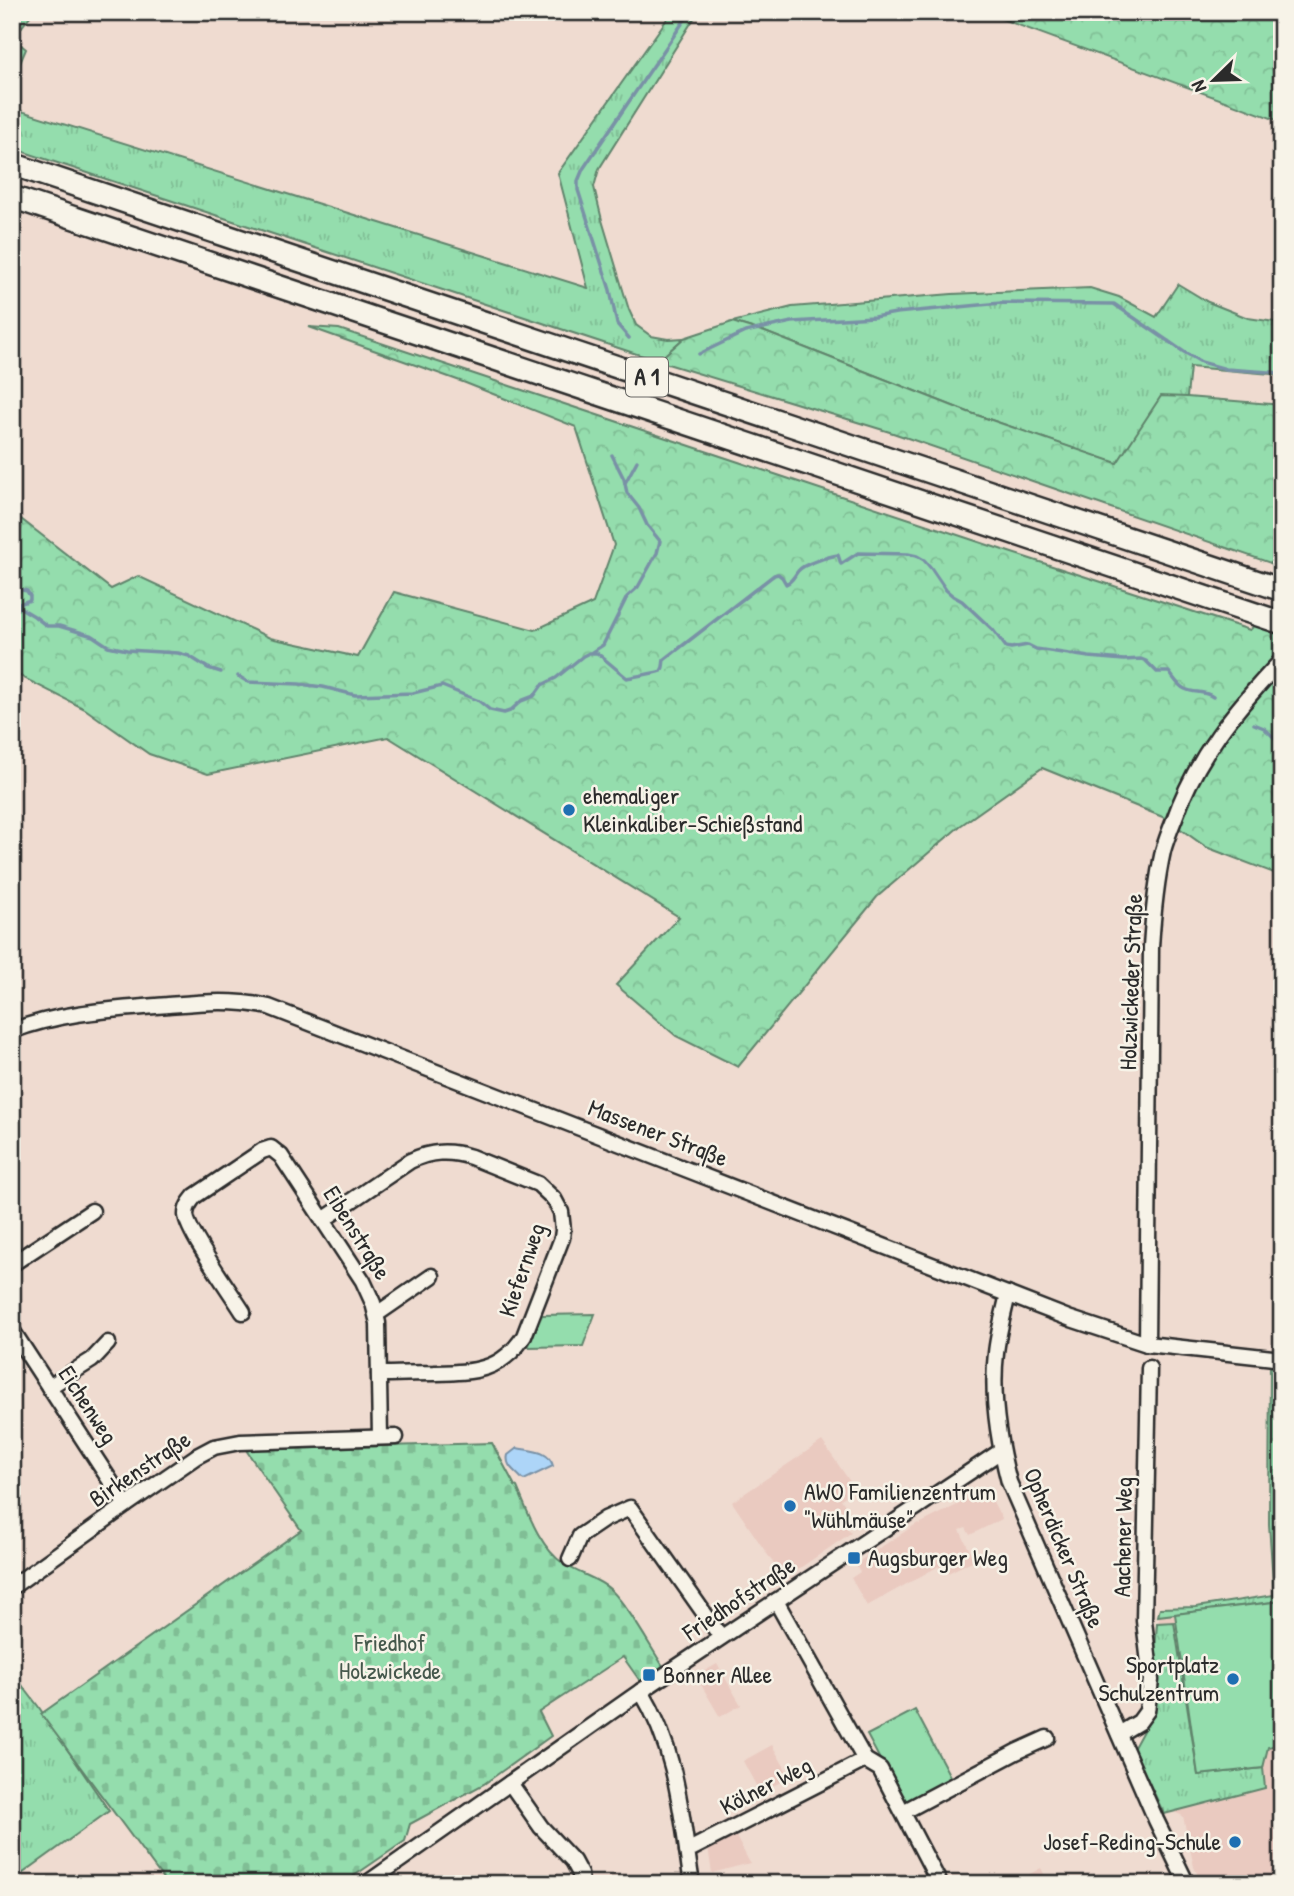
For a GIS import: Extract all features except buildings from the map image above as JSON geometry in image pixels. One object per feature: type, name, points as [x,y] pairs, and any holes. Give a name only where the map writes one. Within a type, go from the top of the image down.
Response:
[{"type":"highway","name":"A 1","points":[[12,164],[1282,590]]},
{"type":"highway","name":"A 1","points":[[12,197],[1272,620]]},
{"type":"street","name":"Holzwickeder Straße","points":[[1147,1344],[1151,947],[1155,896],[1164,848],[1181,800],[1196,768],[1216,736],[1282,660]]},
{"type":"street","name":"Massener Straße","points":[[12,1031],[68,1015],[119,1009],[245,1002],[269,1007],[1071,1320],[1147,1344],[1282,1359]]},
{"type":"street","name":"Eibenstraße","points":[[243,1312],[188,1227],[187,1210],[195,1196],[262,1151],[271,1148],[281,1156],[369,1292],[377,1314],[379,1331],[380,1437]]},
{"type":"street","name":"Kiefernweg","points":[[323,1220],[410,1161],[426,1154],[443,1152],[471,1157],[538,1184],[554,1199],[561,1212],[563,1230],[559,1247],[528,1327],[512,1352],[497,1364],[478,1371],[379,1374]]},
{"type":"street","points":[[12,1264],[92,1211]]},
{"type":"street","points":[[377,1314],[432,1276]]},
{"type":"street","name":"Opherdicker Straße","points":[[1008,1294],[996,1351],[994,1396],[1001,1451],[1009,1482],[1182,1882]]},
{"type":"street","name":"Eichenweg","points":[[12,1330],[126,1505]]},
{"type":"street","points":[[50,1387],[92,1360],[108,1343]]},
{"type":"street","name":"Aachener Weg","points":[[1119,1734],[1139,1722],[1147,1711],[1151,1680],[1144,1621],[1149,1368]]},
{"type":"street","name":"Birkenstraße","points":[[12,1587],[197,1456],[222,1444],[396,1437]]},
{"type":"street","name":"Friedhofstraße","points":[[366,1884],[640,1691],[1001,1451]]},
{"type":"street","points":[[570,1559],[580,1536],[605,1519],[630,1508],[722,1637]]},
{"type":"street","points":[[776,1601],[865,1760],[880,1769],[940,1884]]},
{"type":"street","points":[[640,1691],[652,1710],[672,1761],[692,1884]]},
{"type":"street","points":[[903,1812],[1047,1738]]},
{"type":"street","name":"Kölner Weg","points":[[687,1852],[865,1760]]},
{"type":"street","points":[[510,1783],[541,1827],[573,1861],[580,1874],[581,1884]]},
{"type":"shaded area","name":"AWO Familienzentrum \"Wühlmäuse\"","points":[[822,1441],[855,1489],[841,1499],[848,1510],[839,1517],[851,1533],[784,1579],[732,1502]]},
{"type":"shaded area","points":[[987,1490],[1002,1519],[970,1535],[966,1528],[960,1530],[974,1560],[944,1575],[939,1566],[867,1606],[851,1578],[860,1572],[855,1564],[918,1523]]},
{"type":"shaded area","points":[[1282,1594],[1282,1884],[1202,1884],[1194,1867],[1183,1816],[1174,1812],[1164,1814],[1133,1749],[1155,1709],[1154,1665],[1160,1608],[1196,1607]]},
{"type":"shaded area","points":[[717,1664],[741,1705],[720,1717],[696,1676]]},
{"type":"shaded area","points":[[772,1745],[790,1777],[760,1793],[743,1761]]},
{"type":"shaded area","points":[[734,1833],[750,1863],[712,1873],[708,1847]]},
{"type":"shaded area","points":[[1041,1868],[1049,1884],[1013,1884],[1013,1883]]},
{"type":"green space","points":[[12,12],[33,12],[12,40]]},
{"type":"green space","points":[[672,12],[698,12],[599,169],[594,187],[629,310],[636,325],[651,336],[684,338],[658,361],[12,148],[12,108],[588,288],[558,173]]},
{"type":"green space","points":[[983,12],[1282,12],[1282,122]]},
{"type":"green space","points":[[20,44],[26,49],[12,82],[12,57]]},
{"type":"green space","points":[[1178,284],[1208,302],[1248,318],[1282,323],[1282,375],[1190,367],[1187,397],[1161,397],[1118,464],[968,412],[765,332],[732,322],[792,307],[952,294],[1090,288],[1119,297],[1156,317]]},
{"type":"green space","points":[[732,322],[765,332],[968,412],[1117,463],[1161,396],[1282,405],[1282,567],[893,433],[658,361],[684,338]]},
{"type":"green space","points":[[309,327],[339,329],[1250,630],[1263,616],[1282,623],[1282,876],[1206,847],[1165,818],[1042,768],[960,826],[877,897],[738,1067],[676,1036],[616,985],[679,917],[388,737],[208,774],[149,754],[85,709],[12,672],[12,512],[111,589],[138,576],[270,638],[358,657],[394,592],[535,630],[593,603],[614,545],[576,427],[463,382]]},
{"type":"green space","points":[[595,1314],[583,1346],[528,1347],[542,1315]]},
{"type":"green space","points":[[1270,1361],[1282,1362],[1282,1612],[1272,1602],[1158,1616],[1160,1608],[1196,1607],[1274,1595],[1269,1524]]},
{"type":"green space","name":"Friedhof Holzwickede","points":[[492,1443],[548,1549],[564,1564],[611,1590],[632,1616],[663,1666],[640,1681],[623,1657],[539,1712],[551,1736],[484,1784],[410,1824],[405,1841],[342,1884],[167,1884],[41,1714],[301,1530],[246,1450]]},
{"type":"green space","name":"Sportplatz Schulzentrum","points":[[1282,1601],[1282,1744],[1268,1747],[1263,1768],[1198,1775],[1175,1614]]},
{"type":"green space","points":[[1174,1622],[1198,1775],[1263,1768],[1265,1788],[1164,1814],[1133,1749],[1155,1709],[1157,1623]]},
{"type":"green space","points":[[12,1672],[109,1811],[12,1881]]},
{"type":"green space","points":[[915,1710],[952,1780],[904,1805],[867,1735]]},
{"type":"water","points":[[517,1448],[544,1454],[553,1466],[522,1479],[507,1459]]},
{"type":"waterway","points":[[629,338],[617,324],[610,290],[578,190],[578,181],[583,169],[690,12]]},
{"type":"waterway","points":[[699,354],[745,332],[792,322],[874,317],[1001,303],[1114,304],[1201,362],[1226,369],[1282,373]]},
{"type":"waterway","points":[[592,652],[603,645],[627,597],[638,587],[657,553],[660,541],[627,493],[624,479],[612,455]]},
{"type":"waterway","points":[[625,483],[637,461]]},
{"type":"waterway","points":[[238,676],[248,682],[299,684],[355,695],[413,693],[442,686],[479,701],[490,710],[504,713],[534,696],[542,685],[589,653],[597,653],[627,678],[661,671],[664,660],[774,575],[778,574],[786,584],[801,568],[829,557],[838,555],[841,564],[858,553],[908,554],[924,560],[946,590],[993,630],[1006,647],[1028,645],[1036,649],[1089,657],[1141,659],[1157,672],[1169,672],[1185,689],[1213,697]]},
{"type":"waterway","points":[[12,588],[27,591],[30,600],[19,604],[19,607],[47,626],[59,626],[93,636],[108,646],[127,650],[178,653],[221,672]]},
{"type":"waterway","points":[[1254,724],[1264,728],[1282,745]]},
{"type":"place","name":"ehemaliger Kleinkaliber-Schießstand","points":[[569,810]]},
{"type":"place","name":"AWO Familienzentrum \"Wühlmäuse\"","points":[[790,1506]]},
{"type":"place","name":"Augsburger Weg","points":[[854,1558]]},
{"type":"place","name":"Bonner Allee","points":[[649,1675]]},
{"type":"place","name":"Sportplatz Schulzentrum","points":[[1233,1679]]},
{"type":"place","name":"Josef-Reding-Schule","points":[[1235,1842]]}]
